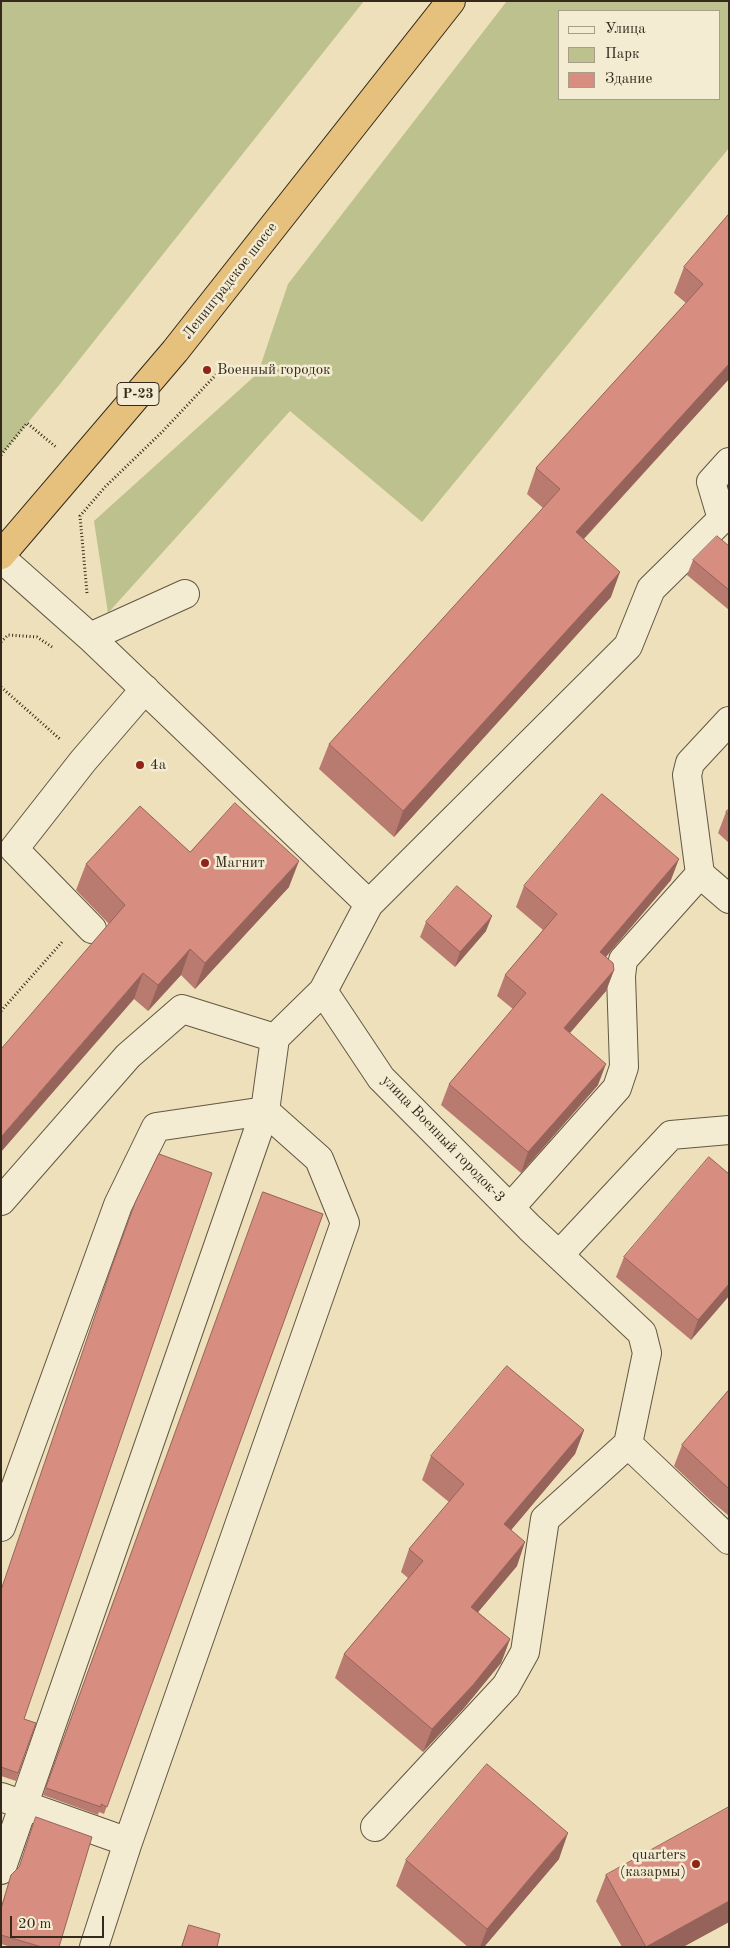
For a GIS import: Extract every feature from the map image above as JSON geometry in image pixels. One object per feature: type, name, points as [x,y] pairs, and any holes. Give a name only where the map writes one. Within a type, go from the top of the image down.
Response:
[{"type":"highway","name":"Ленинградское шоссе","points":[[1,556],[175,351],[452,1]]},
{"type":"street","points":[[1,1870],[12,1800],[264,1111],[275,1038],[323,991],[369,904],[628,646],[652,589],[726,522],[711,482],[729,462]]},
{"type":"street","points":[[1,556],[85,632],[369,904]]},
{"type":"street","points":[[85,632],[185,594]]},
{"type":"street","points":[[87,925],[14,849],[84,761],[145,689]]},
{"type":"street","points":[[729,721],[690,763],[687,775],[700,874],[729,899]]},
{"type":"street","points":[[510,1208],[617,1088],[624,1067],[621,976],[623,960],[700,874]]},
{"type":"street","name":"улица Военный городок-3","points":[[323,991],[381,1078],[510,1208],[642,1333],[647,1353],[628,1444]]},
{"type":"street","points":[[1,1201],[128,1056],[182,1009],[275,1038]]},
{"type":"street","points":[[1,1527],[118,1204],[156,1128],[264,1111]]},
{"type":"street","points":[[94,1947],[128,1842],[345,1223],[319,1159],[264,1111]]},
{"type":"street","points":[[559,1255],[671,1136],[729,1130]]},
{"type":"street","points":[[375,1826],[506,1686],[525,1652],[545,1519],[628,1444],[729,1540]]},
{"type":"street","points":[[12,1800],[128,1842]]},
{"type":"path","points":[[1,642],[8,635],[37,637],[56,649],[85,632],[90,619],[80,516],[105,487],[162,432],[226,363]]},
{"type":"path","points":[[1,687],[84,761]]},
{"type":"path","points":[[1,1011],[87,925]]},
{"type":"green space","points":[[1,1],[364,1],[60,384],[1,455]]},
{"type":"green space","points":[[507,1],[729,1],[729,148],[422,522],[290,411],[108,613],[94,521],[258,373],[288,284]]},
{"type":"building","points":[[729,214],[729,364],[576,532],[620,572],[403,811],[329,744],[560,489],[536,468],[703,284],[684,267]]},
{"type":"building","points":[[717,536],[729,546],[729,590],[693,560]]},
{"type":"building","points":[[602,794],[679,859],[600,952],[613,963],[614,970],[564,1028],[606,1064],[528,1152],[449,1084],[526,993],[505,975],[557,914],[524,886]]},
{"type":"building","points":[[235,803],[299,861],[205,963],[190,949],[158,985],[143,973],[1,1137],[1,1049],[125,905],[86,864],[140,806],[190,852]]},
{"type":"building","points":[[457,886],[492,916],[460,952],[426,922]]},
{"type":"building","points":[[159,1154],[212,1173],[24,1719],[36,1723],[18,1773],[1,1767],[1,1590],[112,1266],[135,1203]]},
{"type":"building","points":[[709,1157],[729,1174],[729,1284],[698,1320],[624,1257]]},
{"type":"building","points":[[263,1192],[323,1214],[107,1807],[101,1804],[101,1807],[46,1788]]},
{"type":"building","points":[[507,1366],[584,1430],[504,1524],[525,1542],[471,1607],[510,1639],[473,1685],[432,1729],[344,1654],[423,1561],[409,1549],[464,1484],[431,1456]]},
{"type":"building","points":[[729,1390],[729,1489],[682,1445]]},
{"type":"building","points":[[487,1764],[568,1833],[487,1929],[406,1860]]},
{"type":"building","name":"quarters (казармы)","points":[[729,1807],[729,1901],[646,1947],[606,1875]]},
{"type":"building","points":[[36,1817],[92,1837],[59,1947],[42,1947],[1,1935],[1,1909],[11,1875],[19,1867]]},
{"type":"building","points":[[189,1925],[220,1934],[217,1947],[182,1947]]},
{"type":"place","name":"Военный городок","points":[[207,370]]},
{"type":"place","name":"4а","points":[[140,765]]},
{"type":"place","name":"Магнит","points":[[205,863]]},
{"type":"place","name":"quarters (казармы)","points":[[696,1864]]}]
